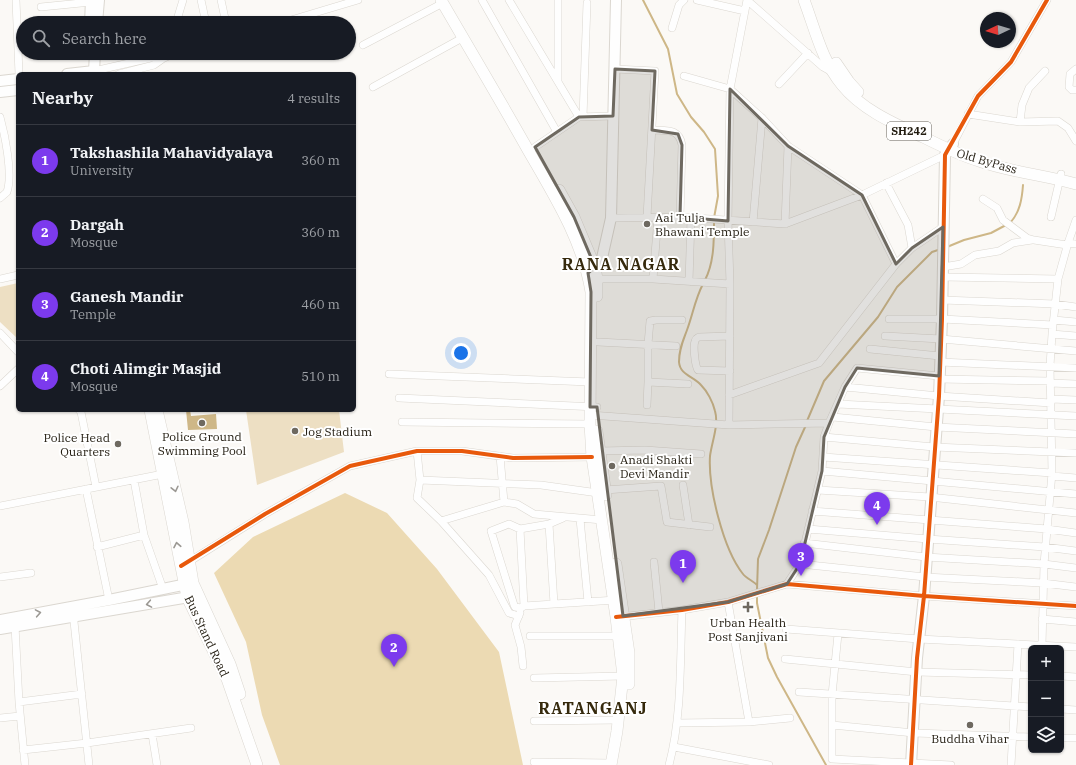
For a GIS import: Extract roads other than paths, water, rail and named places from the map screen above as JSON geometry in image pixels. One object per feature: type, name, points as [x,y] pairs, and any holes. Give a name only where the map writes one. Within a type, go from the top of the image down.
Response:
[{"type":"main road","name":"Old ByPass","points":[[804,0],[818,42],[839,74]]},
{"type":"main road","name":"Old ByPass","points":[[810,0],[834,59],[842,86],[860,102],[896,126],[979,162],[1060,177],[1076,178]]},
{"type":"main road","points":[[445,1],[554,195],[593,273],[591,292],[590,382],[592,414],[601,492],[619,617],[630,675],[628,696],[613,764]]},
{"type":"main road","points":[[445,1],[535,147],[574,217],[593,273],[598,342],[592,414]]},
{"type":"main road","name":"Old ByPass","points":[[1060,177],[1076,184]]},
{"type":"main road","name":"Bus Stand Road","points":[[150,412],[163,474],[189,584],[227,679],[257,765]]},
{"type":"main road","name":"Bus Stand Road","points":[[157,412],[183,522],[185,564]]},
{"type":"main road","points":[[601,492],[602,520],[617,600]]},
{"type":"main road","name":"Bus Stand Road","points":[[193,597],[230,664],[265,765]]},
{"type":"main road","points":[[613,764],[623,676],[622,636]]},
{"type":"street","points":[[16,0],[17,16]]},
{"type":"street","points":[[178,16],[183,0]]},
{"type":"street","points":[[201,0],[204,16]]},
{"type":"street","points":[[221,0],[224,16]]},
{"type":"street","points":[[304,16],[358,0]]},
{"type":"street","points":[[482,0],[557,132]]},
{"type":"street","points":[[509,0],[581,117]]},
{"type":"street","points":[[558,0],[558,81]]},
{"type":"street","points":[[616,0],[611,218],[602,258],[593,273],[698,283],[730,284]]},
{"type":"street","points":[[672,28],[679,4],[684,0]]},
{"type":"street","points":[[700,0],[745,11]]},
{"type":"street","points":[[747,0],[823,67],[839,74]]},
{"type":"street","points":[[726,424],[730,371],[728,220],[730,89],[747,0]]},
{"type":"street","points":[[911,764],[919,639],[924,596],[930,497],[939,396],[943,231],[949,150],[980,92],[1011,62],[1047,0]]},
{"type":"street","points":[[40,7],[94,1]]},
{"type":"street","points":[[91,16],[94,1]]},
{"type":"street","points":[[94,1],[96,16]]},
{"type":"street","points":[[363,45],[445,1]]},
{"type":"street","points":[[581,117],[587,3]]},
{"type":"street","points":[[373,87],[464,37]]},
{"type":"street","points":[[779,84],[808,53]]},
{"type":"street","points":[[18,60],[19,72]]},
{"type":"street","points":[[90,60],[91,72]]},
{"type":"street","points":[[91,72],[94,60]]},
{"type":"street","points":[[95,72],[143,60]]},
{"type":"street","points":[[127,72],[154,65],[161,60]]},
{"type":"street","points":[[615,69],[656,71],[647,217]]},
{"type":"street","points":[[1076,69],[1070,74],[1069,87],[1072,90],[1076,90]]},
{"type":"street","points":[[1020,122],[1022,108],[1029,88],[1045,71]]},
{"type":"street","points":[[684,76],[730,89],[762,118],[788,146],[862,195],[896,264]]},
{"type":"street","points":[[0,81],[16,79]]},
{"type":"street","points":[[0,92],[16,90]]},
{"type":"street","points":[[968,114],[1020,122],[1058,121],[1068,128],[1076,141]]},
{"type":"street","points":[[535,147],[581,117],[613,116]]},
{"type":"street","points":[[0,117],[9,186],[7,192],[0,198]]},
{"type":"street","points":[[753,222],[762,118]]},
{"type":"street","points":[[652,130],[674,132],[681,138],[680,217]]},
{"type":"street","points":[[785,224],[788,146]]},
{"type":"street","points":[[611,218],[680,217],[785,224],[862,195],[949,150]]},
{"type":"street","points":[[1051,217],[1060,177]]},
{"type":"street","points":[[886,183],[908,225],[912,248]]},
{"type":"street","points":[[983,199],[997,208],[1002,218],[1010,225],[1032,240]]},
{"type":"street","points":[[653,279],[658,217]]},
{"type":"street","points":[[689,282],[691,218]]},
{"type":"street","points":[[1042,645],[1044,564],[1052,475],[1050,366],[1052,334],[1058,279],[1067,244],[1076,220]]},
{"type":"street","points":[[729,395],[819,363],[896,264],[912,248],[943,231]]},
{"type":"street","points":[[943,269],[961,264],[975,255],[999,251],[1015,242],[1032,240],[1076,244]]},
{"type":"street","points":[[943,269],[1058,279]]},
{"type":"street","points":[[0,279],[16,275]]},
{"type":"street","points":[[942,300],[1055,304],[1076,307]]},
{"type":"street","points":[[889,320],[942,319],[1053,323],[1076,322]]},
{"type":"street","points":[[647,404],[650,321],[682,320]]},
{"type":"street","points":[[1052,334],[1076,336]]},
{"type":"street","points":[[730,336],[699,337],[694,342],[695,366],[698,370],[730,371]]},
{"type":"street","points":[[885,336],[941,339],[1076,351]]},
{"type":"street","points":[[2,338],[16,350]]},
{"type":"street","points":[[598,342],[676,346]]},
{"type":"street","points":[[870,349],[940,359],[1076,368]]},
{"type":"street","points":[[787,584],[800,564],[822,471],[824,437],[845,387],[857,368],[939,377],[1076,384]]},
{"type":"street","points":[[0,386],[16,371]]},
{"type":"street","points":[[389,374],[590,382]]},
{"type":"street","points":[[648,382],[688,384]]},
{"type":"street","points":[[845,387],[939,396],[1051,401],[1076,400]]},
{"type":"street","points":[[399,398],[726,424],[804,424],[831,420],[1076,434]]},
{"type":"street","points":[[838,404],[1076,416]]},
{"type":"street","points":[[81,412],[96,487]]},
{"type":"street","points":[[402,422],[592,414]]},
{"type":"street","points":[[824,437],[934,447],[1076,452]]},
{"type":"street","points":[[185,564],[265,514],[350,466],[417,451],[462,451],[513,458],[645,450],[701,454]]},
{"type":"street","points":[[417,451],[420,480],[417,498],[441,521],[489,575],[508,612],[519,616]]},
{"type":"street","points":[[500,456],[504,502]]},
{"type":"street","points":[[823,458],[933,465],[1076,478]]},
{"type":"street","points":[[822,471],[1076,494]]},
{"type":"street","points":[[0,506],[163,474]]},
{"type":"street","points":[[134,480],[144,535],[163,589]]},
{"type":"street","points":[[420,480],[541,485],[601,492],[661,486],[667,522],[710,527]]},
{"type":"street","points":[[684,485],[689,525]]},
{"type":"street","points":[[86,488],[109,600]]},
{"type":"street","points":[[818,490],[930,497],[1076,513]]},
{"type":"street","points":[[441,521],[504,502],[517,504],[534,514],[602,520]]},
{"type":"street","points":[[812,511],[929,519],[1047,529],[1076,533]]},
{"type":"street","points":[[564,517],[549,524],[520,529],[509,524],[491,531],[515,607],[617,600]]},
{"type":"street","points":[[580,519],[588,602]]},
{"type":"street","points":[[549,524],[554,604]]},
{"type":"street","points":[[520,529],[522,607],[516,623],[516,628],[521,647],[523,666]]},
{"type":"street","points":[[808,529],[1046,547],[1076,551]]},
{"type":"street","points":[[97,547],[144,535]]},
{"type":"street","points":[[804,544],[926,557],[1044,564],[1076,568]]},
{"type":"street","points":[[654,562],[660,612]]},
{"type":"street","points":[[800,564],[925,577],[1043,583],[1076,587]]},
{"type":"street","points":[[0,577],[31,573]]},
{"type":"street","points":[[0,629],[73,611],[109,600],[189,584]]},
{"type":"street","points":[[619,617],[682,610],[728,602],[787,584],[924,596],[1076,606]]},
{"type":"street","points":[[0,620],[193,597]]},
{"type":"street","points":[[728,602],[749,722]]},
{"type":"street","points":[[669,765],[674,747],[677,723],[682,610]]},
{"type":"street","points":[[73,611],[89,765]]},
{"type":"street","points":[[1042,619],[1076,622]]},
{"type":"street","points":[[15,626],[24,765]]},
{"type":"street","points":[[786,629],[838,634],[1030,645]]},
{"type":"street","points":[[838,634],[832,695],[832,759],[864,763],[952,765]]},
{"type":"street","points":[[530,636],[622,636]]},
{"type":"street","points":[[1011,765],[1018,644]]},
{"type":"street","points":[[1064,647],[1076,647]]},
{"type":"street","points":[[785,659],[917,672],[1028,675]]},
{"type":"street","points":[[534,678],[623,676]]},
{"type":"street","points":[[1064,676],[1076,677]]},
{"type":"street","points":[[799,692],[1028,707]]},
{"type":"street","points":[[19,702],[82,694]]},
{"type":"street","points":[[1064,709],[1076,710]]},
{"type":"street","points":[[0,718],[20,716]]},
{"type":"street","points":[[677,723],[749,722],[790,718]]},
{"type":"street","points":[[534,721],[618,720]]},
{"type":"street","points":[[832,726],[914,734],[1028,737]]},
{"type":"street","points":[[23,750],[87,743],[191,728]]},
{"type":"street","points":[[152,734],[157,765]]},
{"type":"street","points":[[1064,738],[1076,738]]},
{"type":"street","points":[[674,747],[769,765]]},
{"type":"street","points":[[534,762],[613,764]]},
{"type":"waterway","points":[[643,0],[668,49],[677,94],[691,117],[704,132],[715,149],[718,196],[714,218]]},
{"type":"waterway","points":[[1010,223],[1020,205],[1023,185]]},
{"type":"waterway","points":[[705,280],[712,259],[714,222]]},
{"type":"waterway","points":[[947,247],[964,240],[991,233],[1006,225]]},
{"type":"waterway","points":[[807,421],[824,381],[878,317],[897,287],[932,252],[941,249]]},
{"type":"waterway","points":[[703,284],[682,345],[679,362],[684,373],[703,387],[710,397],[714,408],[716,422],[710,456],[710,469],[718,517],[723,534],[736,563],[744,575],[757,585]]},
{"type":"waterway","points":[[757,590],[758,559],[796,447],[806,425]]},
{"type":"waterway","points":[[757,595],[757,603],[768,658],[826,765]]},
{"type":"place","name":"Aai Tulja Bhawani Temple","points":[[647,224]]},
{"type":"place","name":"Police Ground Swimming Pool","points":[[202,423]]},
{"type":"place","name":"Jog Stadium","points":[[295,431]]},
{"type":"place","name":"Police Head Quarters","points":[[118,444]]},
{"type":"place","name":"Anadi Shakti Devi Mandir","points":[[612,466]]},
{"type":"place","name":"Choti Alimgir Masjid","points":[[877,525]]},
{"type":"place","name":"Ganesh Mandir","points":[[801,576]]},
{"type":"place","name":"Takshashila Mahavidyalaya","points":[[683,583]]},
{"type":"place","name":"Urban Health Post Sanjivani","points":[[748,607]]},
{"type":"place","name":"Dargah","points":[[394,667]]},
{"type":"place","name":"Buddha Vihar","points":[[970,725]]},
{"type":"district","name":"RANA NAGAR","points":[[621,264]]},
{"type":"district","name":"RATANGANJ","points":[[593,708]]}]
